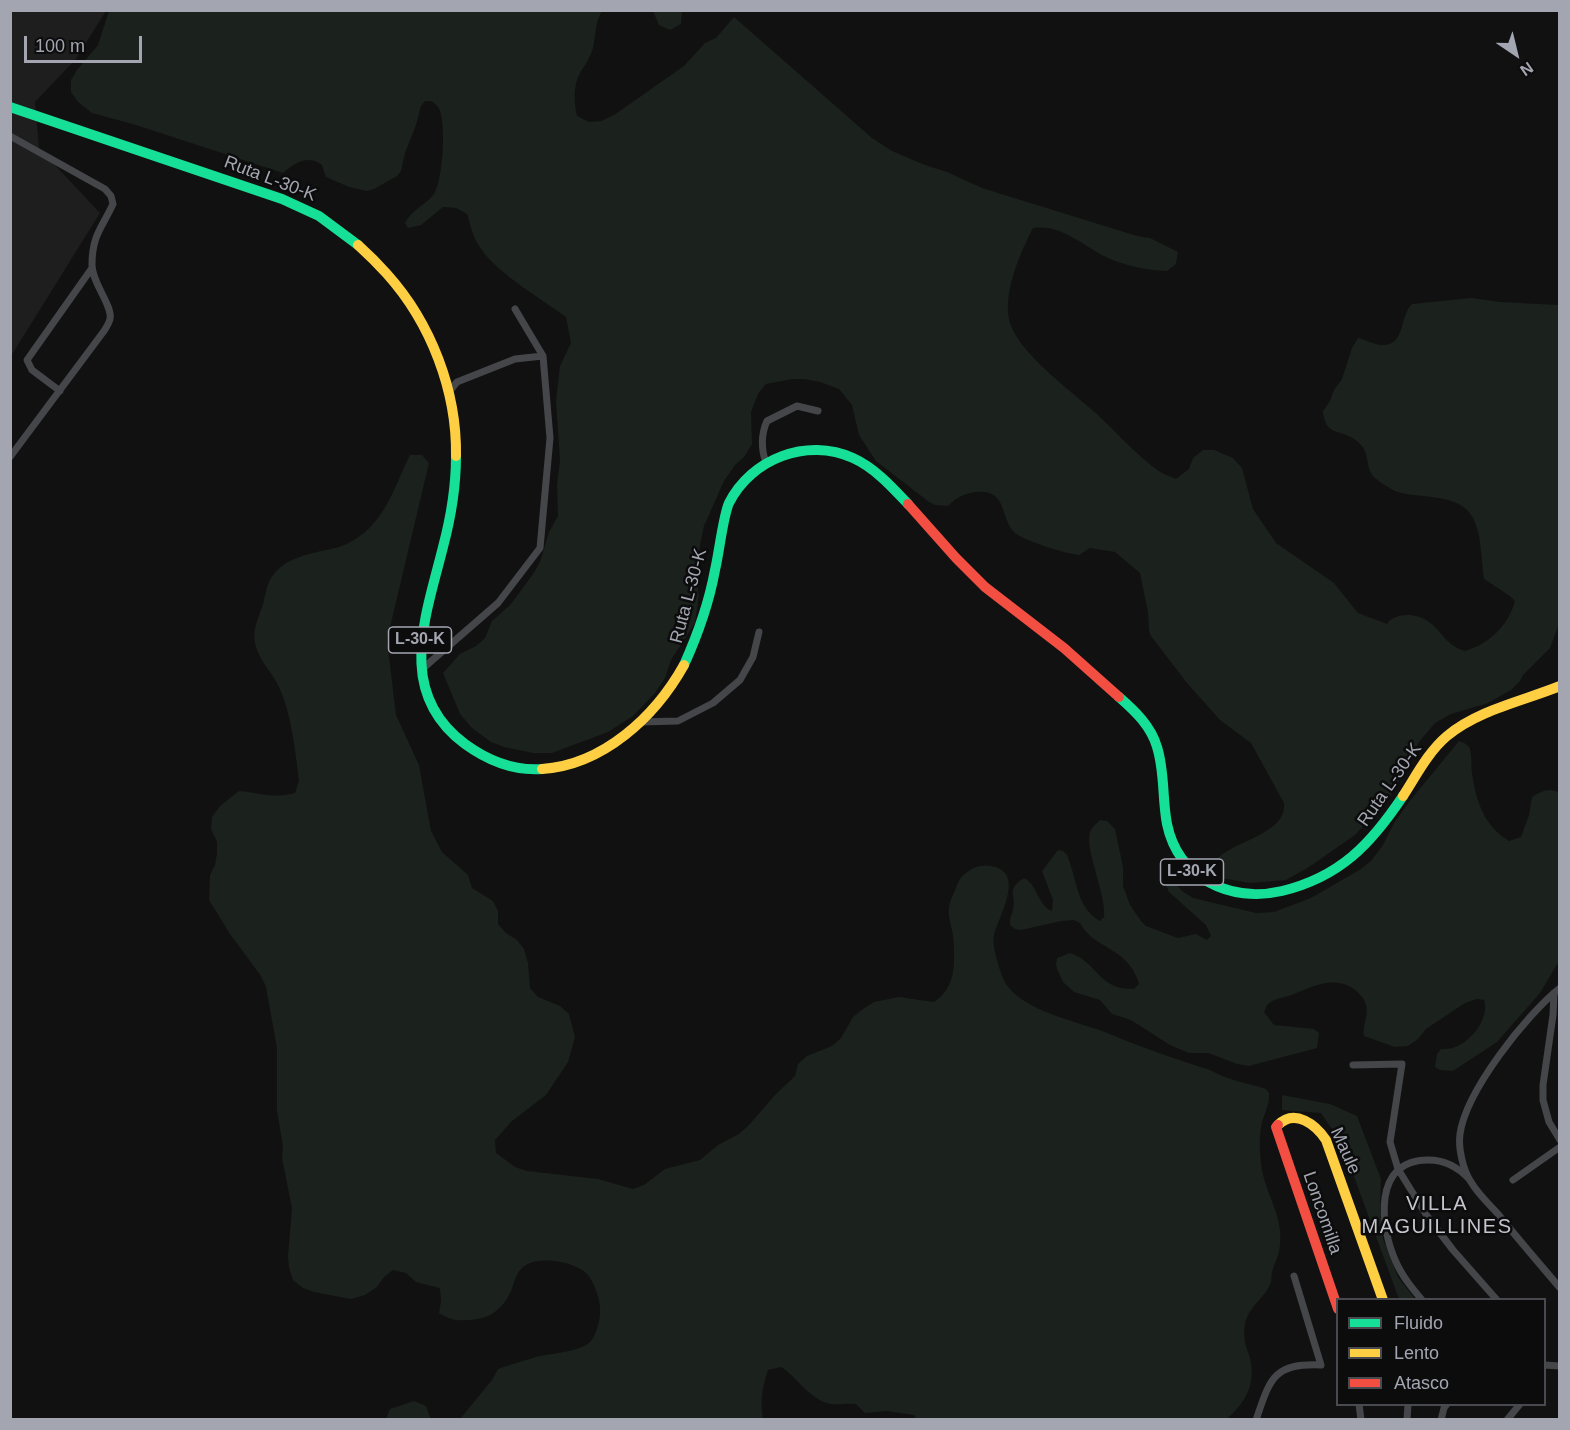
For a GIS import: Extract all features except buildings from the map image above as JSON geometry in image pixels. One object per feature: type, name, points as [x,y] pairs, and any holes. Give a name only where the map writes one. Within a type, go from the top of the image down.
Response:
[{"type":"main road","name":"Ruta L-30-K","points":[[10,107],[109,138],[302,207],[332,225],[374,259],[407,299],[432,344],[449,392],[458,439],[458,471],[452,514],[421,634],[421,670],[431,702],[450,730],[475,751],[506,765],[539,770],[573,764],[608,747],[641,722],[668,692],[690,657],[706,611],[728,505],[744,481],[766,462],[794,451],[815,449],[845,454],[864,463],[880,475],[960,563],[987,589],[1064,648],[1135,711],[1148,727],[1161,756],[1164,776],[1164,814],[1172,844],[1183,862],[1197,876],[1224,891],[1250,895],[1268,894],[1315,880],[1340,867],[1363,850],[1380,832],[1434,750],[1446,737],[1468,723],[1560,686]]},
{"type":"main road","name":"Maule","points":[[1276,1127],[1283,1119],[1298,1118],[1306,1120],[1323,1135],[1383,1298]]},
{"type":"main road","name":"Loncomilla","points":[[1276,1127],[1336,1303]]},
{"type":"street","points":[[10,136],[105,189],[111,196],[113,204],[99,228],[94,243],[92,268],[111,318],[104,332],[10,457]]},
{"type":"street","points":[[60,391],[32,370],[27,360],[92,268]]},
{"type":"street","points":[[421,670],[498,603],[540,548],[550,438],[543,356],[515,309]]},
{"type":"street","points":[[449,392],[457,382],[509,361],[543,356]]},
{"type":"street","points":[[766,462],[762,444],[763,429],[767,421],[798,406],[818,411]]},
{"type":"street","points":[[641,722],[678,721],[713,703],[740,680],[753,657],[759,633]]},
{"type":"street","points":[[1557,990],[1543,1092],[1546,1114],[1558,1136]]},
{"type":"street","points":[[1470,1181],[1460,1145],[1460,1132],[1465,1117],[1493,1065],[1529,1017],[1557,990]]},
{"type":"street","points":[[1353,1065],[1402,1064],[1390,1142],[1398,1169],[1427,1216],[1453,1250],[1496,1298]]},
{"type":"street","points":[[1513,1180],[1560,1147]]},
{"type":"street","points":[[1421,1298],[1399,1268],[1390,1244],[1384,1213],[1384,1196],[1390,1180],[1398,1169],[1416,1161],[1439,1161],[1453,1167],[1470,1181],[1560,1288]]},
{"type":"street","points":[[1256,1419],[1268,1385],[1276,1376],[1292,1367],[1322,1365],[1294,1276]]},
{"type":"street","points":[[1442,1419],[1444,1406]]},
{"type":"street","points":[[1507,1419],[1518,1406]]},
{"type":"shaded area","points":[[11,11],[106,11],[76,59],[35,102],[39,148],[100,213],[11,356]]},
{"type":"shaded area","points":[[109,11],[602,11],[592,52],[575,88],[577,116],[589,122],[601,121],[614,115],[684,66],[705,43],[716,38],[734,17],[872,138],[892,151],[982,188],[1150,238],[1178,252],[1176,264],[1167,271],[1143,269],[1106,257],[1072,237],[1053,229],[1033,228],[1017,263],[1010,291],[1008,304],[1012,328],[1038,363],[1099,416],[1138,454],[1164,474],[1176,479],[1189,469],[1193,458],[1203,450],[1214,450],[1233,458],[1242,468],[1253,509],[1276,543],[1334,583],[1358,613],[1387,624],[1395,617],[1406,615],[1424,619],[1444,638],[1465,651],[1482,644],[1496,633],[1508,618],[1515,601],[1484,579],[1480,541],[1474,520],[1460,504],[1439,498],[1405,494],[1380,482],[1371,474],[1366,454],[1360,444],[1330,428],[1324,419],[1323,411],[1342,379],[1352,348],[1358,338],[1381,345],[1395,341],[1412,304],[1472,298],[1559,305],[1560,621],[1550,648],[1511,690],[1488,703],[1451,714],[1435,723],[1419,742],[1390,797],[1355,835],[1286,880],[1250,883],[1221,878],[1211,872],[1214,862],[1223,854],[1274,825],[1282,815],[1284,803],[1251,743],[1220,720],[1187,683],[1151,636],[1140,573],[1115,552],[1090,548],[1079,555],[1073,554],[1019,536],[1010,527],[998,500],[986,492],[964,495],[948,506],[929,502],[876,461],[859,435],[852,405],[839,389],[820,382],[792,379],[766,384],[758,394],[751,412],[752,444],[724,481],[704,526],[696,578],[699,595],[695,623],[671,660],[665,678],[655,693],[633,716],[608,732],[552,753],[533,753],[491,742],[472,728],[460,714],[443,673],[460,654],[476,646],[485,638],[492,621],[511,604],[533,574],[540,562],[549,532],[558,516],[557,485],[560,460],[556,401],[560,366],[571,343],[566,317],[517,283],[493,263],[476,241],[467,214],[456,208],[443,207],[421,225],[408,228],[405,223],[408,218],[434,194],[440,176],[443,150],[442,124],[441,114],[433,102],[425,101],[421,106],[401,171],[397,176],[374,189],[367,191],[349,187],[326,177],[322,165],[312,160],[297,163],[283,173],[92,113],[78,102],[71,92],[71,80],[98,45]]},
{"type":"shaded area","points":[[653,11],[682,11],[681,24],[670,30],[659,25]]},
{"type":"shaded area","points":[[410,455],[422,455],[429,463],[387,640],[396,715],[419,765],[431,831],[442,852],[468,875],[472,888],[493,901],[498,911],[498,924],[524,949],[528,963],[530,988],[538,997],[560,1006],[569,1014],[575,1037],[568,1062],[546,1095],[512,1121],[495,1140],[496,1153],[515,1167],[527,1171],[598,1179],[633,1189],[644,1185],[665,1169],[700,1160],[749,1125],[795,1076],[798,1064],[807,1056],[832,1046],[841,1038],[853,1017],[863,1009],[874,1002],[899,997],[934,1002],[942,996],[953,973],[953,936],[949,906],[959,881],[964,874],[978,866],[991,866],[1002,870],[1007,877],[1008,896],[993,940],[1006,984],[1015,994],[1038,1009],[1228,1078],[1266,1089],[1269,1093],[1260,1132],[1260,1155],[1263,1176],[1280,1228],[1279,1252],[1272,1271],[1271,1282],[1250,1312],[1245,1324],[1245,1340],[1252,1374],[1251,1382],[1245,1398],[1227,1419],[916,1419],[914,1415],[887,1411],[865,1413],[856,1404],[824,1402],[811,1394],[781,1367],[768,1370],[762,1394],[763,1419],[460,1419],[492,1380],[498,1369],[539,1356],[585,1346],[590,1342],[598,1326],[600,1307],[596,1289],[587,1274],[574,1266],[556,1261],[529,1263],[518,1272],[511,1291],[499,1308],[483,1318],[465,1320],[450,1319],[439,1313],[440,1288],[416,1282],[406,1273],[393,1270],[377,1287],[365,1295],[351,1299],[314,1292],[303,1288],[293,1280],[288,1256],[292,1208],[282,1158],[283,1146],[277,1111],[277,1048],[266,987],[261,976],[230,934],[209,900],[210,875],[217,853],[217,842],[211,829],[212,817],[220,806],[239,791],[273,796],[287,795],[295,793],[299,781],[287,710],[276,682],[259,655],[254,638],[269,582],[280,567],[288,562],[305,555],[340,547],[364,533],[386,506]]},
{"type":"shaded area","points":[[1459,741],[1470,749],[1474,783],[1479,803],[1487,820],[1500,835],[1509,841],[1521,837],[1529,815],[1532,797],[1546,790],[1559,793],[1559,961],[1540,993],[1497,1042],[1453,1071],[1440,1070],[1435,1067],[1437,1054],[1441,1049],[1452,1048],[1468,1040],[1482,1021],[1484,1000],[1477,999],[1465,1003],[1426,1029],[1408,1046],[1395,1047],[1364,1036],[1366,1005],[1362,996],[1355,990],[1340,983],[1317,985],[1272,1001],[1264,1012],[1274,1025],[1314,1029],[1319,1033],[1317,1048],[1249,1066],[1208,1053],[1189,1053],[1170,1045],[1131,1020],[1112,1014],[1100,1000],[1074,992],[1063,982],[1056,964],[1057,958],[1070,953],[1080,957],[1113,985],[1134,989],[1139,984],[1127,962],[1094,939],[1080,923],[1074,920],[1061,921],[1021,930],[1010,925],[1014,904],[1013,889],[1024,878],[1032,885],[1043,904],[1052,911],[1053,900],[1042,871],[1058,850],[1067,855],[1078,892],[1086,908],[1100,921],[1104,917],[1102,896],[1089,837],[1092,829],[1100,820],[1107,821],[1115,829],[1123,867],[1123,886],[1130,905],[1146,926],[1178,938],[1196,934],[1207,940],[1211,936],[1206,925],[1169,892],[1166,885],[1170,881],[1193,898],[1256,913],[1274,912],[1311,898],[1371,861],[1409,802]]},
{"type":"shaded area","points":[[1282,1095],[1330,1104],[1357,1116],[1381,1179],[1380,1209],[1383,1239],[1398,1277],[1414,1298],[1399,1298],[1342,1144],[1321,1113],[1282,1110]]},
{"type":"shaded area","points":[[414,1401],[426,1406],[433,1419],[386,1419],[390,1409]]},
{"type":"traffic: fast","points":[[10,107],[282,199],[319,216],[358,245]]},
{"type":"traffic: fast","points":[[684,665],[710,594],[729,503],[751,474],[782,456],[799,451],[835,452],[869,467],[908,504]]},
{"type":"traffic: fast","points":[[456,456],[451,513],[424,626],[421,652],[423,677],[430,701],[443,723],[465,744],[501,763],[521,768],[542,769]]},
{"type":"traffic: fast","points":[[1119,697],[1142,719],[1154,739],[1160,756],[1164,805],[1173,843],[1182,859],[1195,872],[1209,882],[1226,889],[1263,894],[1303,885],[1321,877],[1352,856],[1366,843],[1403,796]]},
{"type":"traffic: slow","points":[[358,245],[384,270],[403,293],[428,336],[438,359],[452,407],[456,456]]},
{"type":"traffic: slow","points":[[542,769],[564,766],[586,758],[625,735],[658,703],[684,665]]},
{"type":"traffic: slow","points":[[1403,796],[1434,749],[1459,727],[1501,707],[1560,686]]},
{"type":"traffic: slow","points":[[1278,1125],[1291,1118],[1305,1120],[1326,1140],[1382,1298]]},
{"type":"traffic: jam","points":[[908,504],[985,587],[1064,648],[1119,697]]},
{"type":"traffic: jam","points":[[1278,1125],[1276,1127],[1336,1303]]},
{"type":"district","name":"VILLA MAGUILLINES","points":[[1437,1216]]}]
